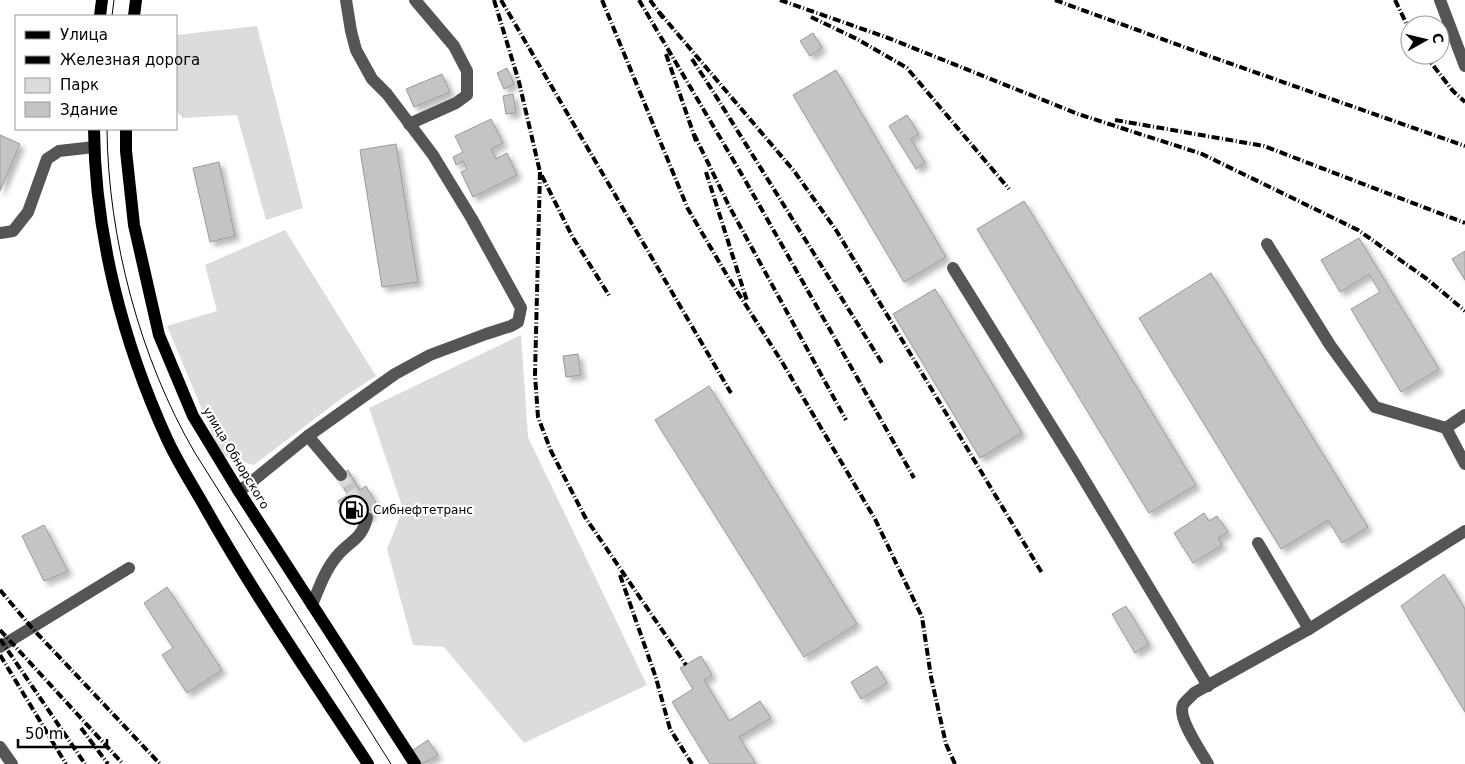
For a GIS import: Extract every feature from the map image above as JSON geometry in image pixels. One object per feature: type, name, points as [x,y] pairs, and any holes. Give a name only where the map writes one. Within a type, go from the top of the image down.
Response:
[{"type":"main road","points":[[100,15],[102,0]]},
{"type":"main road","points":[[134,15],[136,0]]},
{"type":"main road","points":[[94,130],[102,229],[115,287],[134,358],[167,441],[227,546],[368,764]]},
{"type":"main road","name":"улица Обнорского","points":[[126,130],[126,151],[134,226],[159,335],[193,416],[238,490],[414,764]]},
{"type":"lane","points":[[238,490],[245,487],[308,436],[395,374],[430,355],[518,322],[520,308],[472,219],[433,155],[387,94],[372,79],[356,50],[346,0]]},
{"type":"lane","points":[[410,124],[456,103],[467,95],[467,72],[454,46],[415,0]]},
{"type":"lane","points":[[1440,0],[1465,66]]},
{"type":"lane","points":[[0,233],[13,231],[28,212],[47,159],[59,151],[94,147]]},
{"type":"lane","points":[[1267,244],[1330,345],[1375,407],[1446,428],[1465,464]]},
{"type":"lane","points":[[953,268],[1073,461],[1208,686]]},
{"type":"lane","points":[[1446,428],[1465,415]]},
{"type":"lane","points":[[308,436],[341,475]]},
{"type":"lane","points":[[312,605],[323,578],[337,556],[356,540],[364,530],[367,518]]},
{"type":"lane","points":[[1208,764],[1184,723],[1182,713],[1183,704],[1194,693],[1309,629],[1465,531]]},
{"type":"lane","points":[[1258,543],[1309,629]]},
{"type":"lane","points":[[0,647],[129,568]]},
{"type":"lane","points":[[0,747],[12,764]]},
{"type":"green space","points":[[257,26],[303,208],[266,220],[237,115],[183,118],[178,113],[178,35]]},
{"type":"green space","points":[[285,230],[376,376],[342,398],[254,465],[221,455],[167,326],[217,311],[205,265]]},
{"type":"green space","points":[[521,335],[528,437],[647,685],[524,743],[444,647],[413,645],[387,549],[403,509],[369,408]]},
{"type":"building","points":[[813,33],[822,48],[810,56],[800,41]]},
{"type":"building","points":[[507,68],[514,84],[504,89],[497,73]]},
{"type":"building","points":[[836,70],[946,257],[904,282],[793,95]]},
{"type":"building","points":[[442,74],[450,92],[414,107],[406,89]]},
{"type":"building","points":[[513,94],[516,113],[506,114],[503,96]]},
{"type":"building","points":[[907,115],[919,134],[911,139],[925,163],[916,169],[889,126]]},
{"type":"building","points":[[491,119],[503,143],[491,149],[496,159],[507,153],[517,175],[473,197],[461,172],[467,169],[463,161],[456,165],[453,157],[463,152],[455,136]]},
{"type":"building","points":[[0,135],[20,144],[0,191]]},
{"type":"building","points":[[396,144],[418,282],[382,287],[360,150]]},
{"type":"building","points":[[219,162],[235,236],[210,242],[193,168]]},
{"type":"building","points":[[1024,201],[1196,485],[1149,513],[977,229]]},
{"type":"building","points":[[1359,238],[1439,369],[1401,392],[1351,309],[1380,292],[1369,274],[1340,292],[1321,260]]},
{"type":"building","points":[[1465,251],[1465,280],[1452,259]]},
{"type":"building","points":[[1211,273],[1368,527],[1342,543],[1328,520],[1281,549],[1139,318]]},
{"type":"building","points":[[935,289],[1022,433],[980,458],[893,314]]},
{"type":"building","points":[[578,354],[581,375],[566,377],[563,356]]},
{"type":"building","points":[[709,386],[857,624],[804,657],[655,420]]},
{"type":"building","points":[[348,470],[360,490],[366,486],[377,505],[370,510],[372,514],[362,521],[356,511],[347,517],[338,501],[348,495],[337,477]]},
{"type":"building","points":[[1204,513],[1209,521],[1217,516],[1228,532],[1218,538],[1222,545],[1193,563],[1174,533]]},
{"type":"building","points":[[44,525],[68,571],[44,581],[22,536]]},
{"type":"building","points":[[1444,574],[1465,609],[1465,712],[1401,606]]},
{"type":"building","points":[[167,587],[222,670],[187,693],[162,655],[173,648],[144,603]]},
{"type":"building","points":[[1126,606],[1149,644],[1135,653],[1112,614]]},
{"type":"building","points":[[701,656],[712,675],[704,680],[729,721],[760,701],[771,718],[739,737],[756,764],[710,764],[672,702],[693,689],[680,668]]},
{"type":"building","points":[[877,666],[887,683],[861,699],[851,682]]},
{"type":"building","points":[[428,740],[438,755],[422,764],[413,750]]},
{"type":"tunnel","points":[[341,475],[367,518]]},
{"type":"tram line","points":[[112,15],[114,0]]},
{"type":"tram line","points":[[107,130],[113,212],[121,255],[143,338],[175,417],[195,453],[391,764]]},
{"type":"railway","points":[[494,0],[519,82],[540,172],[572,236],[610,297]]},
{"type":"railway","points":[[501,0],[731,393]]},
{"type":"railway","points":[[602,0],[688,209],[875,519],[922,617],[931,677],[946,744],[955,764]]},
{"type":"railway","points":[[639,0],[745,180],[914,478]]},
{"type":"railway","points":[[650,0],[663,18]]},
{"type":"railway","points":[[780,0],[891,39],[1078,114],[1202,154],[1358,230],[1427,279],[1465,311]]},
{"type":"railway","points":[[1055,0],[1465,146]]},
{"type":"railway","points":[[1395,0],[1402,15]]},
{"type":"railway","points":[[659,12],[794,171],[836,230],[1042,573]]},
{"type":"railway","points":[[811,17],[857,39],[907,68],[1009,189]]},
{"type":"railway","points":[[666,54],[696,141]]},
{"type":"railway","points":[[692,59],[882,363]]},
{"type":"railway","points":[[1433,65],[1453,91],[1465,102]]},
{"type":"railway","points":[[1115,120],[1264,146],[1465,223]]},
{"type":"railway","points":[[694,134],[729,206],[846,420]]},
{"type":"railway","points":[[540,172],[535,375],[538,417],[551,451],[585,517],[686,665]]},
{"type":"railway","points":[[706,172],[747,301]]},
{"type":"railway","points":[[620,575],[656,678],[670,729],[692,764]]},
{"type":"railway","points":[[0,590],[32,628],[160,764]]},
{"type":"railway","points":[[0,630],[123,764]]},
{"type":"railway","points":[[0,639],[85,764]]},
{"type":"railway","points":[[0,655],[66,764]]},
{"type":"railway","points":[[81,728],[108,764]]},
{"type":"place","name":"Сибнефтетранс","points":[[354,510]]}]
